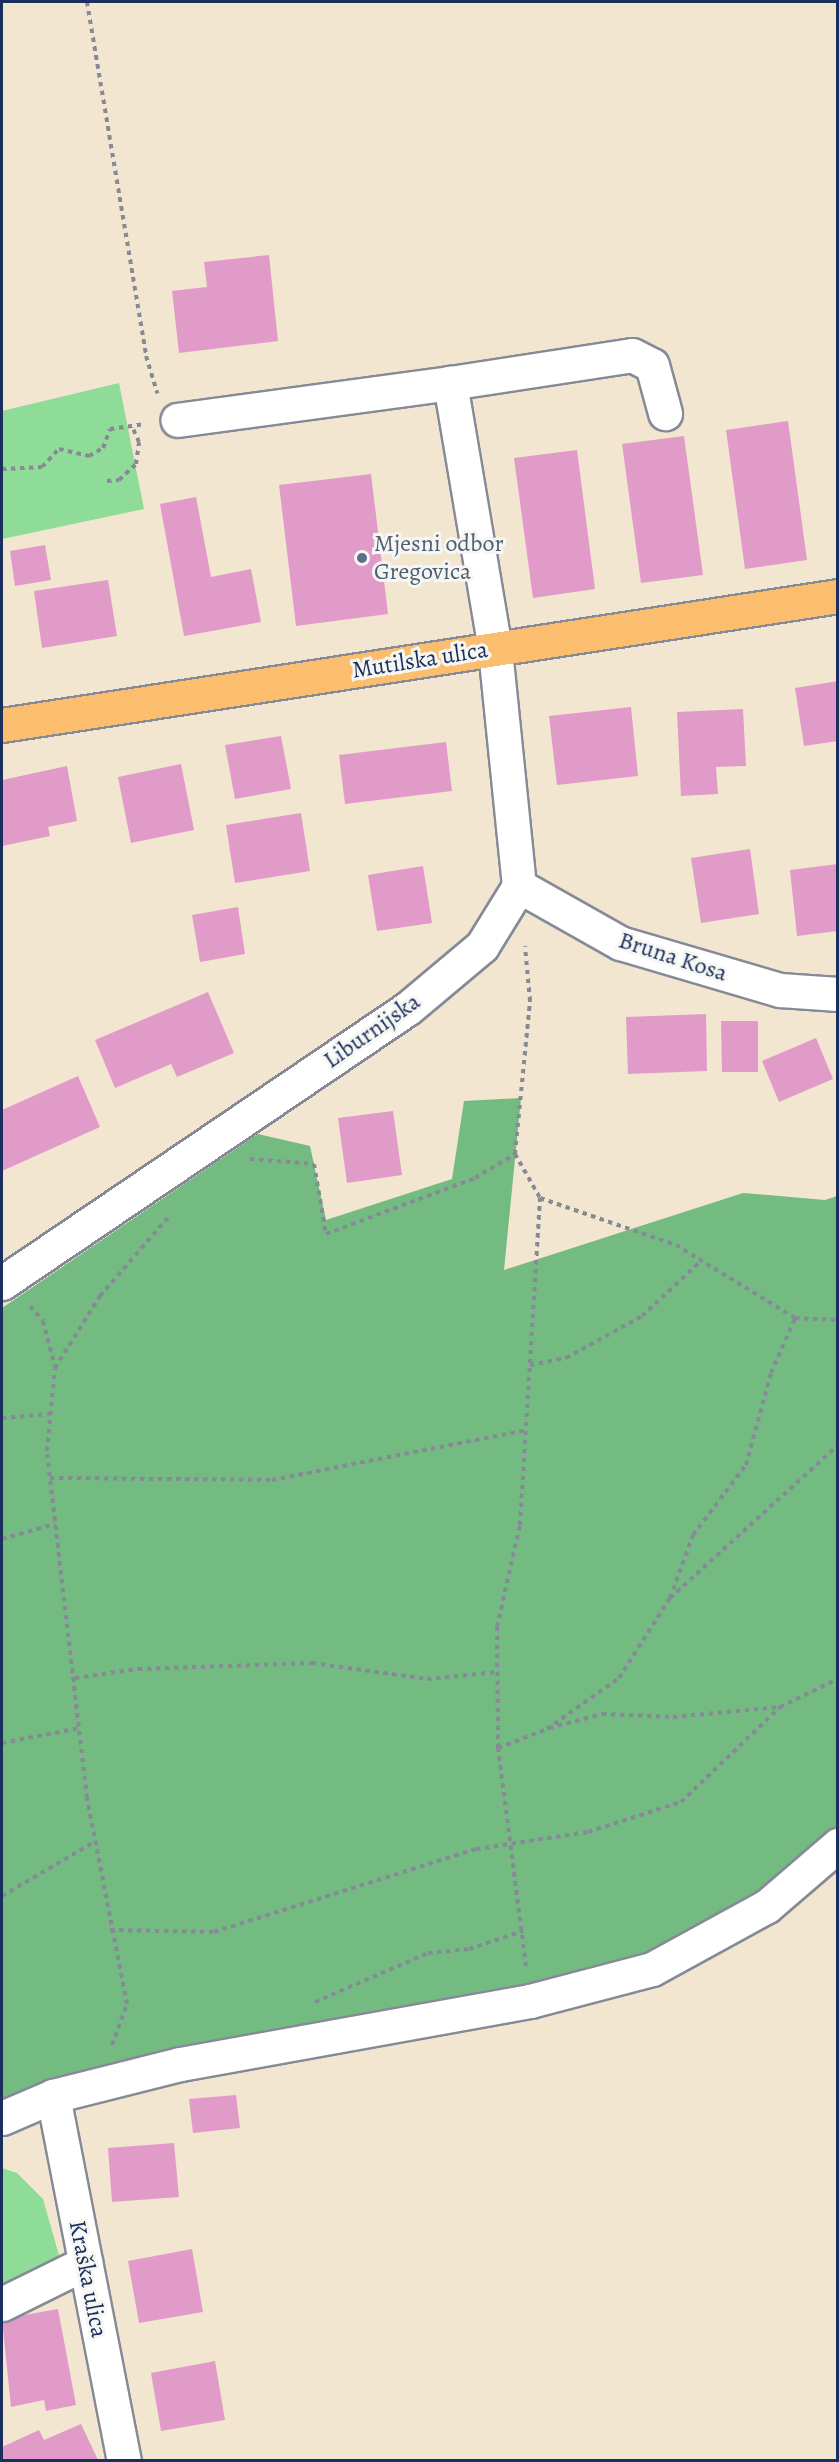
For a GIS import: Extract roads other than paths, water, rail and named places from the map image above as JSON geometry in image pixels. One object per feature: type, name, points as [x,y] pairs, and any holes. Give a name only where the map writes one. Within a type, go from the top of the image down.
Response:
[{"type":"main road","name":"Mutilska ulica","points":[[2,725],[837,596]]},
{"type":"street","points":[[177,420],[632,355],[652,365],[665,412]]},
{"type":"street","points":[[450,382],[495,649],[519,886]]},
{"type":"street","name":"Bruna Kosa","points":[[519,886],[620,943],[780,990],[837,994]]},
{"type":"street","name":"Liburnijska","points":[[4,1281],[407,1009],[482,946],[519,886]]},
{"type":"street","points":[[2,2118],[68,2092],[180,2064],[530,2001],[652,1969],[767,1906],[837,1845]]},
{"type":"street","name":"Kraška ulica","points":[[68,2092],[85,2263],[124,2460]]},
{"type":"street","points":[[2,2304],[85,2263]]},
{"type":"place","name":"Mjesni odbor Gregovica","points":[[362,558]]}]
